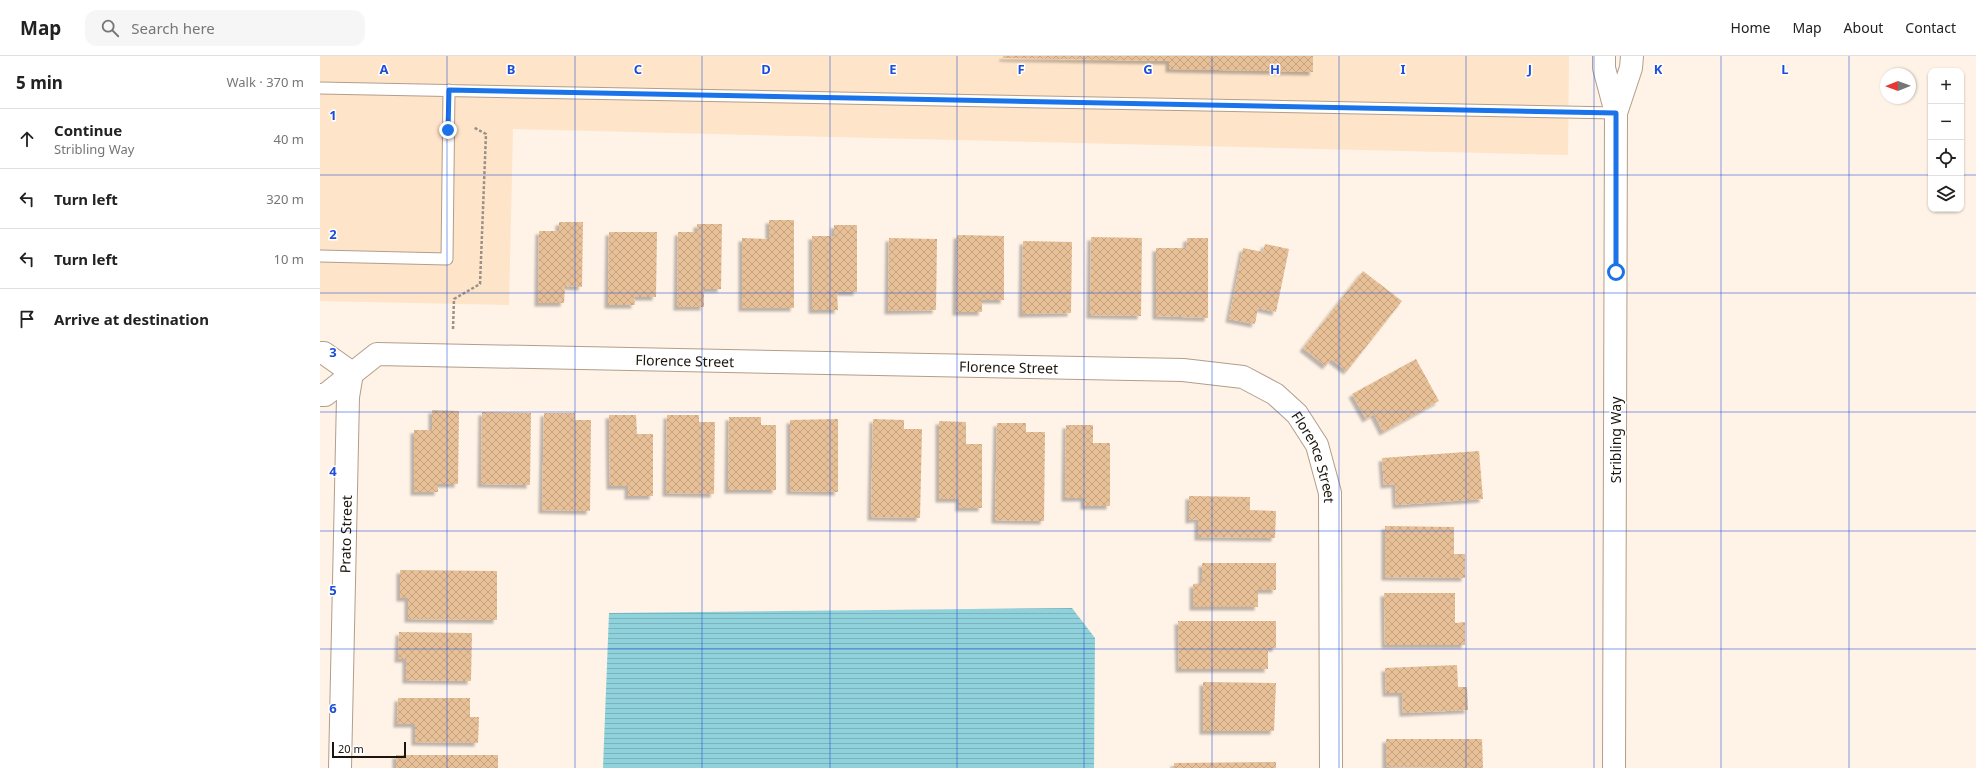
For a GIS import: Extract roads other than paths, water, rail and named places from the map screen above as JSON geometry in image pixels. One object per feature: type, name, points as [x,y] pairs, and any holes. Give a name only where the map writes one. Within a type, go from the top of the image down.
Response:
[{"type":"street","name":"Stribling Way","points":[[1604,56],[1604,68],[1616,113],[1614,768]]},
{"type":"street","name":"Stribling Way","points":[[1616,113],[1631,68],[1632,56]]},
{"type":"street","points":[[320,353],[324,353],[352,373]]},
{"type":"street","name":"Florence Street","points":[[320,395],[325,395],[377,354],[1183,370],[1243,377],[1275,394],[1297,414],[1317,445],[1330,493],[1331,768]]},
{"type":"street","name":"Prato Street","points":[[340,768],[348,397],[352,373]]},
{"type":"lane","points":[[320,88],[1616,113]]},
{"type":"lane","points":[[320,256],[447,259],[449,90]]},
{"type":"water","points":[[1072,608],[1095,638],[1094,768],[603,768],[609,613]]}]
